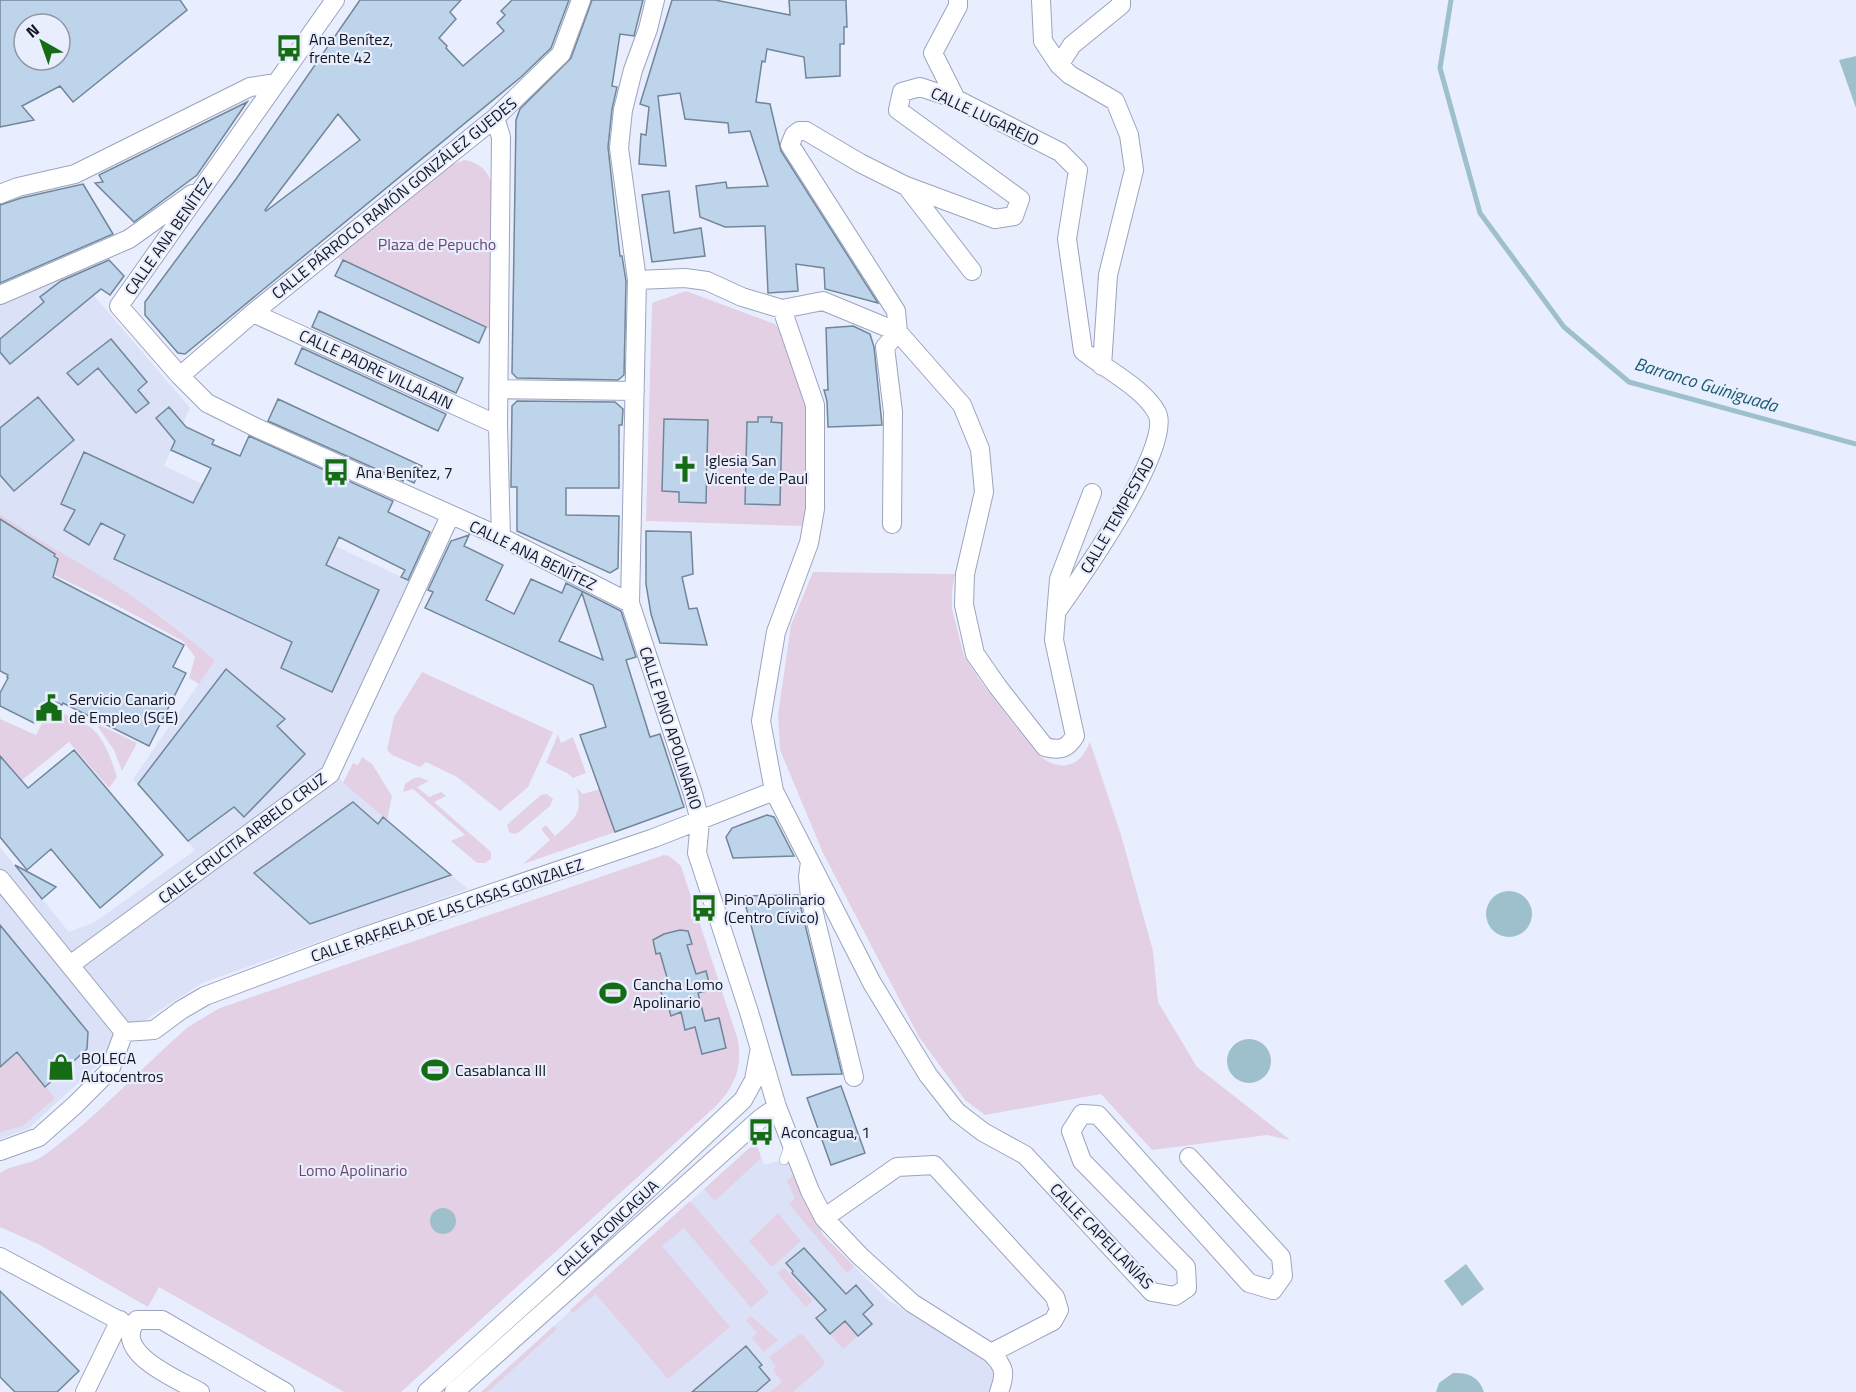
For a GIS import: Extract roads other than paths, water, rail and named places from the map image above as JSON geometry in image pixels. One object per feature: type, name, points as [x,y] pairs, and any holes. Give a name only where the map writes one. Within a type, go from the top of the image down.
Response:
[{"type":"street","name":"CALLE ANA BENÍTEZ","points":[[335,0],[119,306],[180,376],[207,403],[450,516],[501,537],[630,603]]},
{"type":"street","name":"CALLE PÁRROCO RAMÓN GONZÁLEZ GUEDES","points":[[180,376],[253,313],[495,118],[561,54],[580,0]]},
{"type":"street","name":"CALLE PINO APOLINARIO","points":[[655,0],[623,110],[619,148],[637,280],[630,603],[693,794],[700,821],[697,853],[760,1048],[787,1152],[824,1218],[860,1256],[912,1303],[991,1353]]},
{"type":"street","points":[[956,99],[933,53],[958,6],[958,0]]},
{"type":"street","points":[[1041,0],[1043,41],[1059,65],[1070,75],[1114,101],[1129,135],[1134,170],[1108,275],[1102,366]]},
{"type":"street","points":[[1059,65],[1072,45],[1121,5],[1121,0]]},
{"type":"street","points":[[0,194],[18,187],[75,174],[250,87],[276,83]]},
{"type":"street","name":"CALLE LUGAREJO","points":[[898,332],[896,311],[790,146],[791,139],[799,131],[806,131],[860,163],[906,186],[995,219],[1014,216],[1020,199],[898,110],[902,92],[920,87],[956,99],[1060,152],[1078,170],[1067,239],[1083,351],[1102,366]]},
{"type":"street","points":[[495,118],[501,137],[498,425],[501,537]]},
{"type":"street","points":[[0,295],[129,239],[203,186]]},
{"type":"street","points":[[906,186],[972,271]]},
{"type":"street","name":"CALLE TEMPESTAD","points":[[637,280],[685,278],[707,281],[742,297],[782,309],[823,301],[898,332],[962,405],[980,449],[984,492],[965,574],[964,605],[975,654],[1045,747],[1057,750],[1068,747],[1076,736],[1054,640],[1059,579],[1092,493]]},
{"type":"street","name":"CALLE CAPELLANÍAS","points":[[782,309],[815,405],[815,509],[809,543],[776,632],[761,721],[774,791],[872,983],[928,1075],[957,1112],[983,1132],[1025,1155],[1152,1292],[1175,1296],[1187,1288],[1186,1267],[1082,1161],[1071,1131],[1082,1114],[1098,1115],[1250,1283],[1273,1290],[1283,1276],[1281,1257],[1189,1157]]},
{"type":"street","name":"CALLE PADRE VILLALAIN","points":[[253,313],[498,425]]},
{"type":"street","points":[[892,524],[893,412],[885,347],[898,332]]},
{"type":"street","name":"CALLE TEMPESTAD","points":[[1057,611],[1090,564],[1146,469],[1158,440],[1158,415],[1143,394],[1102,366]]},
{"type":"street","points":[[499,389],[635,391]]},
{"type":"street","name":"CALLE CRUCITA ARBELO CRUZ","points":[[70,964],[330,774],[450,516]]},
{"type":"street","name":"CALLE RAFAELA DE LAS CASAS GONZALEZ","points":[[124,1032],[154,1030],[205,996],[360,938],[700,821],[774,791]]},
{"type":"street","name":"CALLE CAPELLANÍAS","points":[[810,860],[808,877],[810,897],[854,1077]]},
{"type":"street","points":[[0,879],[124,1032],[110,1070],[75,1105],[39,1137],[0,1151]]},
{"type":"street","name":"CALLE ACONCAGUA","points":[[428,1392],[743,1101],[754,1080],[760,1048]]},
{"type":"street","name":"CALLE ACONCAGUA","points":[[454,1392],[682,1186],[760,1118],[777,1107]]},
{"type":"street","points":[[824,1218],[897,1167],[934,1165],[1055,1297],[1059,1310],[1053,1321],[991,1353],[1002,1364],[1004,1374],[999,1392]]},
{"type":"street","points":[[0,1257],[125,1324],[129,1338],[143,1359],[200,1392]]},
{"type":"street","points":[[86,1392],[125,1324],[137,1320],[162,1320],[285,1392]]},
{"type":"waterway","name":"Barranco Guiniguada","points":[[1451,0],[1440,68],[1480,213],[1564,327],[1629,382],[1856,444]]},
{"type":"place","name":"Ana Benítez, frente 42","points":[[289,48]]},
{"type":"place","name":"Iglesia San Vicente de Paul","points":[[685,469]]},
{"type":"place","name":"Ana Benítez, 7","points":[[336,472]]},
{"type":"place","name":"Servicio Canario de Empleo (SCE)","points":[[49,708]]},
{"type":"place","name":"Pino Apolinario (Centro Cívico)","points":[[704,908]]},
{"type":"place","name":"Cancha Lomo Apolinario","points":[[613,993]]},
{"type":"place","name":"BOLECA Autocentros","points":[[61,1067]]},
{"type":"place","name":"Casablanca III","points":[[435,1070]]},
{"type":"place","name":"Aconcagua, 1","points":[[761,1132]]},
{"type":"park label","name":"Plaza de Pepucho","points":[[437,244]]},
{"type":"park label","name":"Lomo Apolinario","points":[[353,1170]]}]
